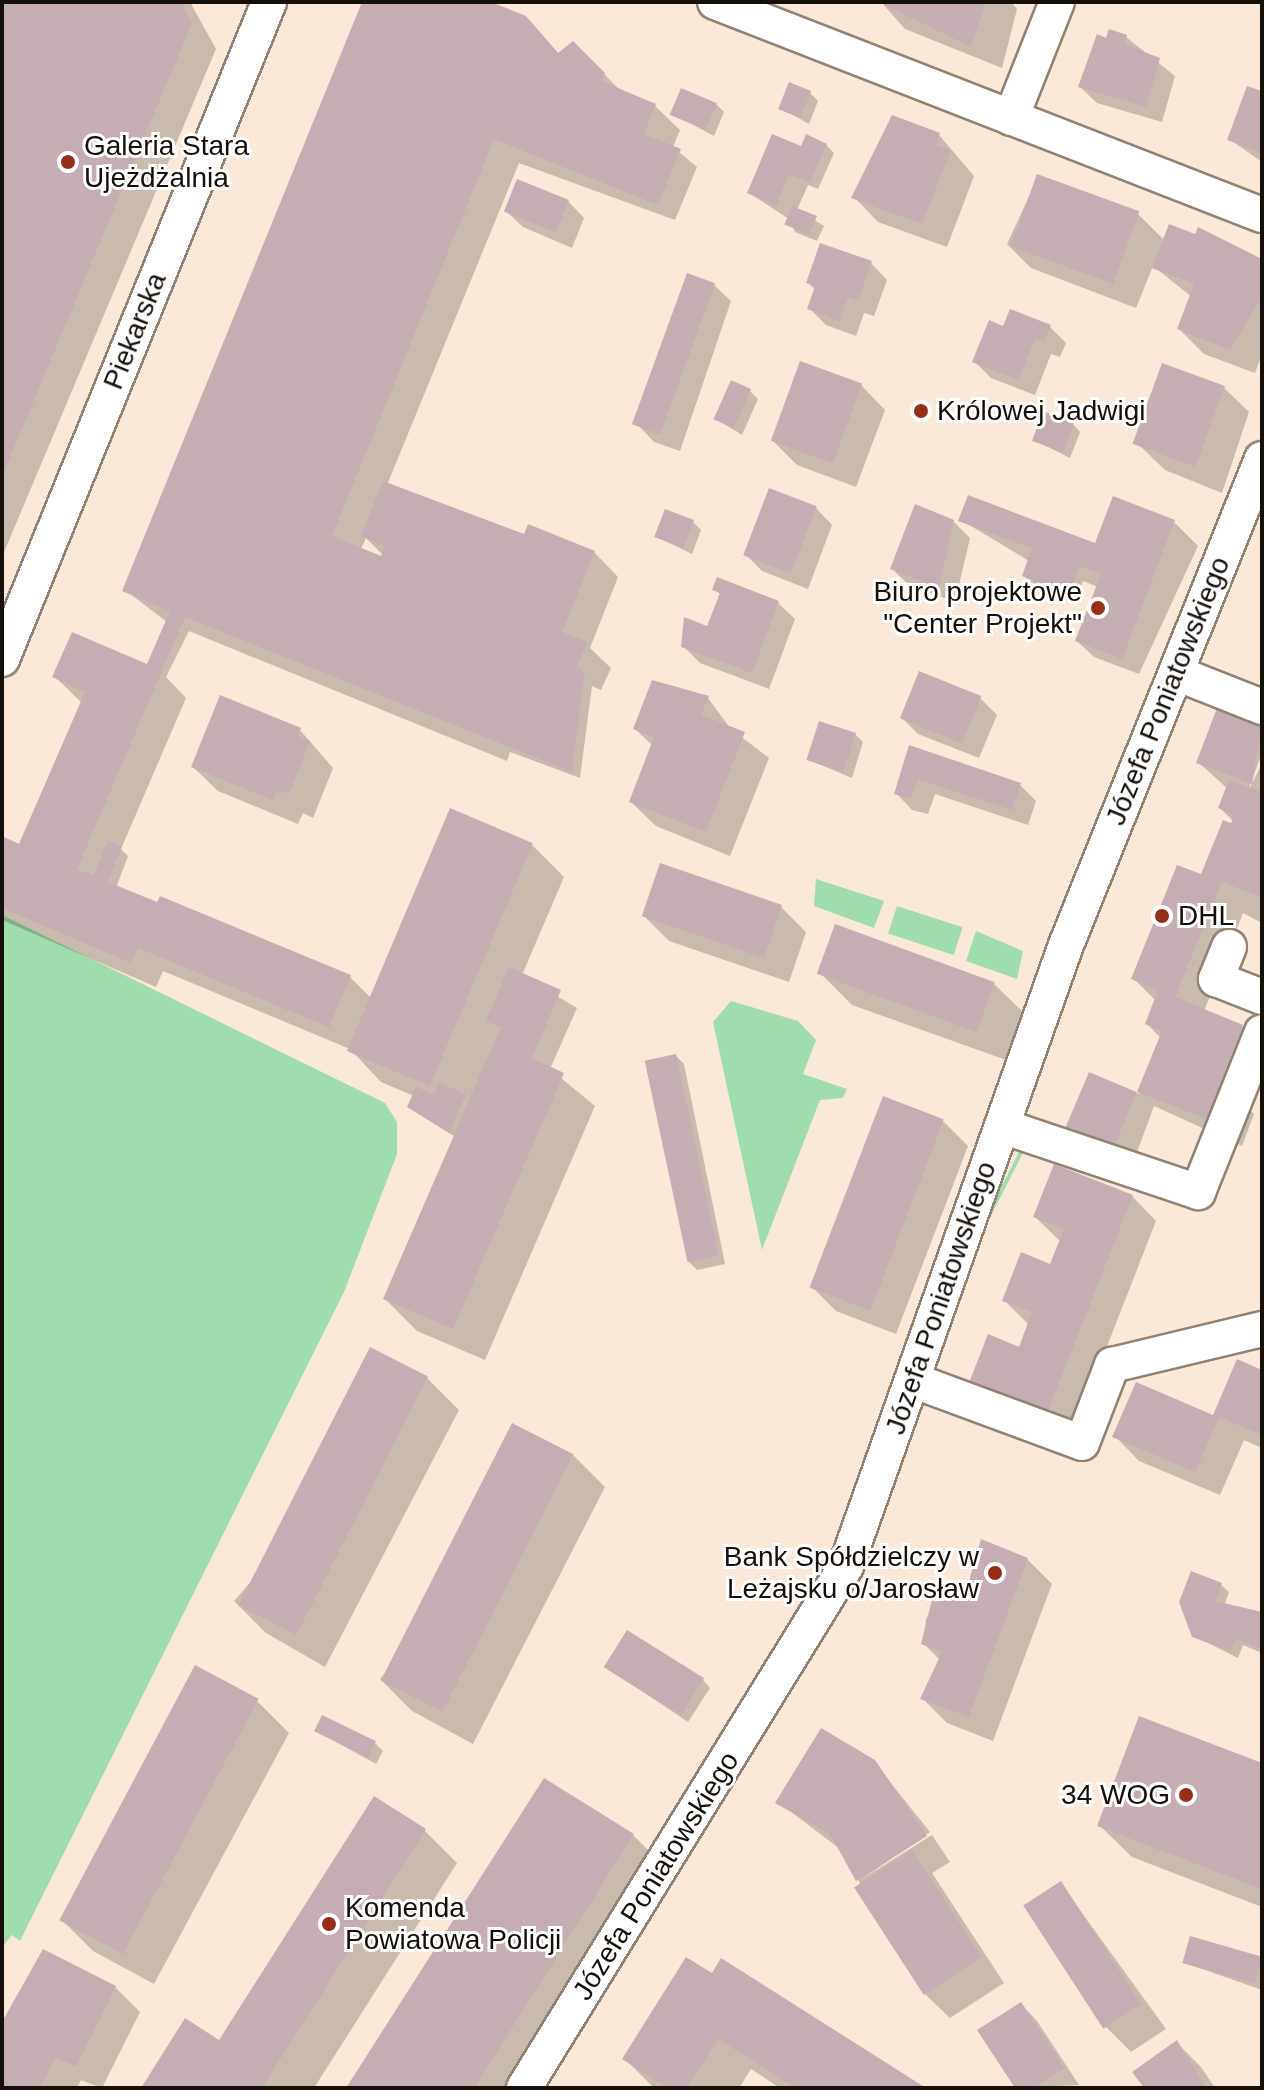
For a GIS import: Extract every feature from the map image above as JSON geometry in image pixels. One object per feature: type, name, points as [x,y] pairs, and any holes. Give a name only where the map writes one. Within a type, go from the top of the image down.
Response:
[{"type":"street","name":"Piekarska","points":[[2,659],[269,2]]},
{"type":"street","points":[[715,2],[1262,215]]},
{"type":"street","points":[[1011,118],[1057,2]]},
{"type":"street","name":"Józefa Poniatowskiego","points":[[524,2088],[846,1566],[1002,1126],[1176,673],[1262,459]]},
{"type":"street","points":[[1176,673],[1262,707]]},
{"type":"street","points":[[1229,947],[1216,979],[1262,997]]},
{"type":"street","points":[[1002,1126],[1198,1192],[1262,1032]]},
{"type":"street","points":[[912,1380],[1082,1443],[1112,1365],[1262,1329]]},
{"type":"green space","points":[[816,879],[884,901],[874,928],[814,906]]},
{"type":"green space","points":[[897,906],[963,927],[954,955],[888,934]]},
{"type":"green space","points":[[2,915],[385,1103],[397,1122],[397,1154],[344,1292],[20,1941],[12,1935],[2,1947]]},
{"type":"green space","points":[[976,931],[1023,951],[1017,979],[966,961]]},
{"type":"green space","points":[[731,1001],[798,1021],[816,1040],[803,1074],[847,1089],[843,1098],[820,1100],[762,1250],[713,1022]]},
{"type":"green space","points":[[1021,1148],[1025,1150],[925,1346],[921,1344]]},
{"type":"building","name":"Galeria Stara Ujeżdżalnia","points":[[2,2],[181,2],[192,23],[2,476]]},
{"type":"building","points":[[362,2],[491,2],[526,16],[558,53],[573,41],[605,73],[601,81],[656,104],[644,134],[681,149],[658,205],[494,139],[332,536],[381,556],[385,546],[361,536],[383,481],[524,534],[528,524],[595,551],[562,632],[587,642],[577,667],[585,672],[572,772],[185,617],[77,869],[93,876],[108,841],[122,846],[108,882],[157,902],[160,896],[351,975],[329,1027],[138,948],[131,963],[2,908],[2,836],[19,844],[85,692],[52,677],[72,632],[147,664],[170,611],[122,591]]},
{"type":"building","points":[[879,2],[986,2],[971,47]]},
{"type":"building","points":[[1109,29],[1127,35],[1124,44],[1160,58],[1146,107],[1078,87],[1097,34],[1106,38]]},
{"type":"building","points":[[789,82],[811,91],[800,118],[778,109]]},
{"type":"building","points":[[1247,86],[1262,91],[1262,153],[1227,140]]},
{"type":"building","points":[[681,88],[717,103],[706,130],[670,115]]},
{"type":"building","points":[[892,115],[940,133],[936,145],[951,150],[922,224],[851,198]]},
{"type":"building","points":[[772,134],[801,146],[806,134],[827,144],[810,183],[789,174],[776,206],[747,193]]},
{"type":"building","points":[[1037,174],[1139,211],[1113,284],[1011,246]]},
{"type":"building","points":[[517,179],[569,200],[556,232],[504,211]]},
{"type":"building","points":[[792,206],[817,216],[810,235],[785,225]]},
{"type":"building","points":[[1169,224],[1195,234],[1198,227],[1262,259],[1262,297],[1230,350],[1177,329],[1194,284],[1152,268]]},
{"type":"building","points":[[820,243],[872,261],[858,301],[848,297],[840,321],[807,309],[815,286],[806,283]]},
{"type":"building","points":[[687,273],[715,283],[660,435],[632,424]]},
{"type":"building","points":[[1010,309],[1051,325],[1044,342],[1035,339],[1018,380],[972,362],[989,320],[1003,326]]},
{"type":"building","points":[[800,361],[862,384],[833,463],[771,441]]},
{"type":"building","points":[[1162,363],[1225,386],[1196,467],[1133,444]]},
{"type":"building","points":[[731,380],[751,389],[734,428],[714,419]]},
{"type":"building","points":[[1043,411],[1074,422],[1063,452],[1032,441]]},
{"type":"building","points":[[769,488],[817,506],[791,573],[743,555]]},
{"type":"building","points":[[968,495],[1095,543],[1113,496],[1175,520],[1122,659],[1075,641],[1101,574],[1079,566],[1069,593],[1022,576],[1032,548],[958,521]]},
{"type":"building","points":[[915,504],[954,520],[939,587],[890,569]]},
{"type":"building","points":[[665,509],[694,520],[683,548],[654,537]]},
{"type":"building","points":[[717,577],[779,601],[752,673],[681,647],[684,617],[707,626],[720,593],[712,590]]},
{"type":"building","points":[[919,671],[981,696],[962,743],[900,718]]},
{"type":"building","points":[[652,680],[709,696],[701,715],[745,732],[706,832],[629,802],[654,737],[633,729]]},
{"type":"building","points":[[220,695],[301,728],[298,736],[310,741],[289,794],[278,790],[273,800],[191,767]]},
{"type":"building","points":[[1217,708],[1262,725],[1252,784],[1196,763]]},
{"type":"building","points":[[819,721],[856,733],[843,772],[806,760]]},
{"type":"building","points":[[909,745],[1021,783],[1012,810],[918,779],[911,799],[894,794]]},
{"type":"building","points":[[1229,780],[1262,792],[1262,897],[1222,882],[1175,997],[1243,1025],[1220,1083],[1231,1088],[1217,1123],[1137,1092],[1162,1031],[1145,1024],[1158,990],[1131,979],[1177,865],[1201,874],[1223,820],[1231,823],[1234,815],[1218,808]]},
{"type":"building","points":[[450,808],[533,843],[430,1086],[347,1051]]},
{"type":"building","points":[[660,863],[782,905],[764,958],[642,916]]},
{"type":"building","points":[[835,924],[995,982],[977,1032],[817,974]]},
{"type":"building","points":[[509,967],[561,990],[532,1058],[564,1073],[453,1329],[383,1299],[501,1027],[486,1021]]},
{"type":"building","points":[[676,1054],[719,1255],[688,1262],[645,1061]]},
{"type":"building","points":[[1089,1072],[1137,1092],[1112,1151],[1064,1131]]},
{"type":"building","points":[[439,1083],[466,1094],[449,1133],[407,1107],[416,1087],[435,1094]]},
{"type":"building","points":[[883,1096],[944,1119],[870,1311],[810,1287]]},
{"type":"building","points":[[1054,1164],[1133,1195],[1045,1418],[967,1388],[988,1334],[1019,1347],[1032,1312],[1002,1301],[1021,1252],[1050,1264],[1064,1229],[1033,1217]]},
{"type":"building","points":[[370,1347],[428,1377],[296,1635],[238,1605]]},
{"type":"building","points":[[1237,1359],[1262,1370],[1262,1435],[1219,1417],[1195,1472],[1112,1437],[1136,1382],[1213,1415]]},
{"type":"building","points":[[512,1423],[573,1454],[442,1712],[381,1681]]},
{"type":"building","points":[[981,1539],[1028,1558],[969,1717],[920,1699],[942,1652],[921,1644],[932,1600],[938,1603],[946,1581],[967,1588]]},
{"type":"building","points":[[1191,1571],[1222,1583],[1215,1601],[1262,1612],[1262,1649],[1235,1639],[1230,1651],[1192,1637],[1179,1602]]},
{"type":"building","points":[[627,1630],[704,1678],[681,1716],[604,1667]]},
{"type":"building","points":[[195,1665],[259,1699],[123,1954],[59,1920]]},
{"type":"building","points":[[322,1715],[376,1741],[368,1757],[314,1731]]},
{"type":"building","name":"34 WOG","points":[[1139,1716],[1262,1763],[1262,1889],[1097,1826]]},
{"type":"building","points":[[821,1728],[875,1760],[927,1836],[856,1881],[830,1834],[775,1803]]},
{"type":"building","points":[[544,1778],[634,1834],[474,2088],[346,2088]]},
{"type":"building","name":"Komenda Powiatowa Policji","points":[[374,1796],[426,1829],[262,2088],[141,2088],[185,2018],[219,2040]]},
{"type":"building","points":[[912,1850],[982,1957],[924,1995],[854,1888]]},
{"type":"building","points":[[1061,1881],[1141,2004],[1103,2029],[1023,1906]]},
{"type":"building","points":[[1190,1936],[1262,1957],[1254,1984],[1182,1963]]},
{"type":"building","points":[[43,1949],[116,1986],[76,2067],[56,2057],[40,2088],[2,2088],[2,2022]]},
{"type":"building","points":[[686,1957],[712,1973],[721,1958],[926,2088],[796,2088],[718,2039],[687,2088],[668,2088],[622,2059]]},
{"type":"building","points":[[1021,2002],[1064,2068],[1034,2088],[1015,2088],[977,2030]]},
{"type":"building","points":[[1177,2040],[1206,2088],[1144,2088],[1132,2072]]},
{"type":"place","name":"Galeria Stara Ujeżdżalnia","points":[[68,162]]},
{"type":"place","name":"Królowej Jadwigi","points":[[921,411]]},
{"type":"place","name":"Biuro projektowe \"Center Projekt\"","points":[[1098,608]]},
{"type":"place","name":"DHL","points":[[1162,916]]},
{"type":"place","name":"Bank Spółdzielczy w Leżajsku o/Jarosław","points":[[995,1573]]},
{"type":"place","name":"34 WOG","points":[[1186,1795]]},
{"type":"place","name":"Komenda Powiatowa Policji","points":[[329,1924]]}]
